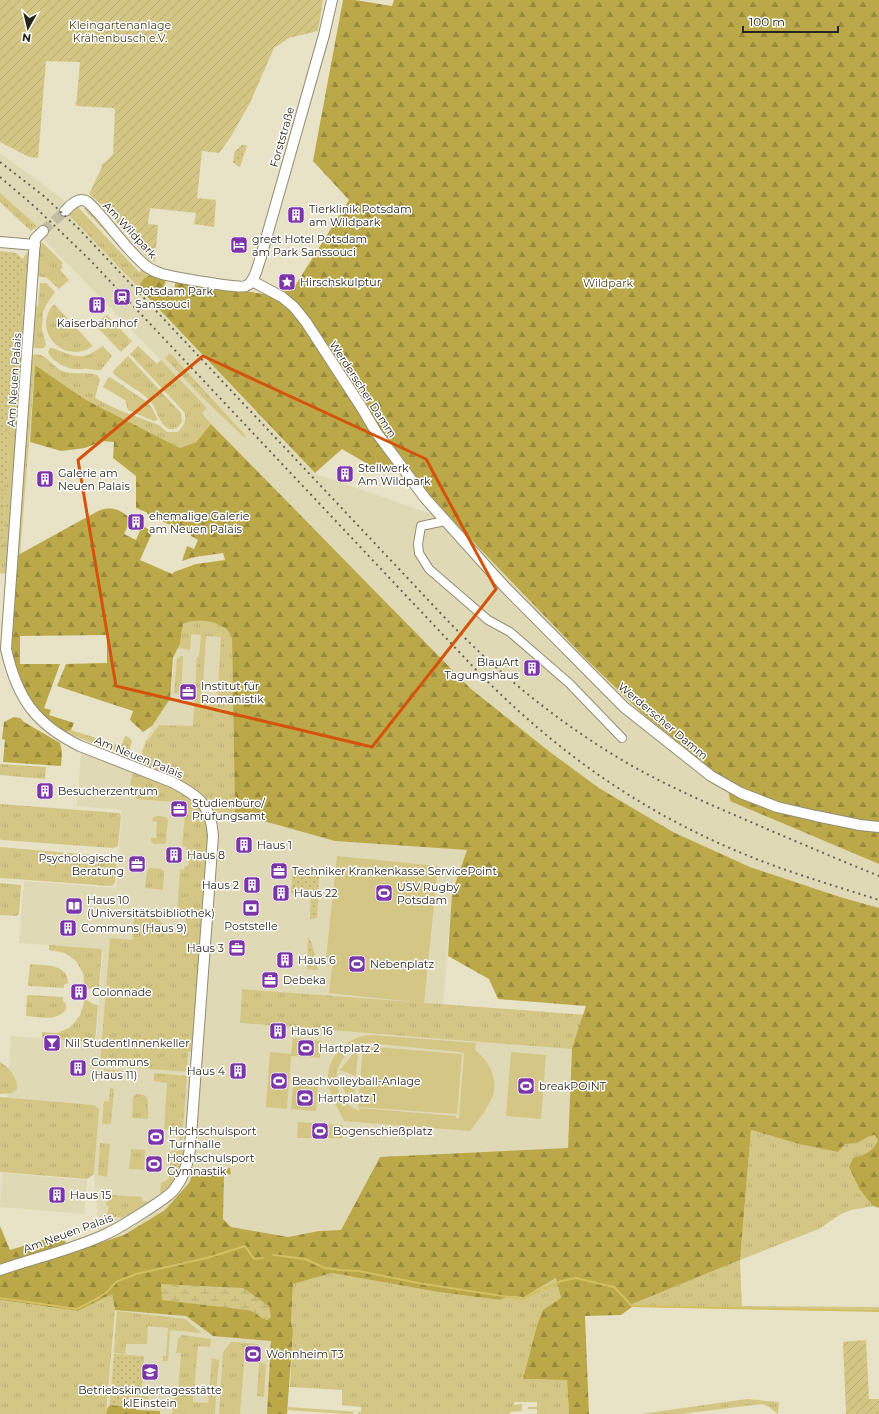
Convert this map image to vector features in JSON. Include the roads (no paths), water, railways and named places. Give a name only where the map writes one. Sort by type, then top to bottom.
[{"type":"street","name":"Forststraße","points":[[252,281],[267,236],[324,35],[332,0]]},
{"type":"street","name":"Am Wildpark","points":[[65,211],[75,202],[80,200],[85,201],[141,261],[152,270],[164,274],[242,287],[252,281]]},
{"type":"street","points":[[0,242],[35,245],[36,240],[43,231]]},
{"type":"street","name":"Am Neuen Palais","points":[[0,1270],[77,1245],[120,1227],[155,1205],[173,1190],[184,1173],[190,1149],[213,836],[212,822],[209,812],[196,796],[172,782],[80,746],[52,730],[27,704],[18,688],[11,670],[6,649],[35,245]]},
{"type":"street","name":"Werderscher Damm","points":[[252,281],[282,297],[294,307],[306,322],[376,432],[425,498],[444,521],[504,586],[624,707],[711,776],[740,793],[777,807],[860,825],[879,827]]},
{"type":"street","points":[[444,521],[421,526],[418,544],[419,553],[429,569],[488,620],[510,632],[569,683],[622,738]]},
{"type":"waterway","points":[[0,1298],[77,1309],[98,1298],[108,1291],[116,1282],[136,1274],[207,1258],[245,1246],[254,1259],[263,1258]]},
{"type":"waterway","points":[[273,1255],[305,1259],[325,1268],[359,1271],[418,1283],[522,1299],[561,1281],[576,1278],[614,1287],[632,1306],[879,1311]]},
{"type":"tunnel","points":[[43,231],[65,211]]},
{"type":"railway","points":[[0,162],[45,197],[79,229],[447,620],[487,659],[530,696],[575,730],[622,760],[654,778],[720,809],[879,876]]},
{"type":"railway","points":[[0,177],[34,206],[89,259],[479,673],[538,728],[568,753],[632,797],[666,817],[702,835],[739,852],[808,878],[879,900]]},
{"type":"place","name":"Tierklinik Potsdam am Wildpark","points":[[296,215]]},
{"type":"place","name":"greet Hotel Potsdam am Park Sanssouci","points":[[239,245]]},
{"type":"place","name":"Hirschskulptur","points":[[287,282]]},
{"type":"place","name":"Potsdam Park Sanssouci","points":[[122,297]]},
{"type":"place","name":"Kaiserbahnhof","points":[[97,305]]},
{"type":"place","name":"Stellwerk Am Wildpark","points":[[345,474]]},
{"type":"place","name":"Galerie am Neuen Palais","points":[[45,479]]},
{"type":"place","name":"ehemalige Galerie am Neuen Palais","points":[[136,522]]},
{"type":"place","name":"BlauArt Tagungshaus","points":[[532,668]]},
{"type":"place","name":"Institut für Romanistik","points":[[188,692]]},
{"type":"place","name":"Besucherzentrum","points":[[45,791]]},
{"type":"place","name":"Studienbüro/ Prüfungsamt","points":[[179,809]]},
{"type":"place","name":"Haus 1","points":[[244,845]]},
{"type":"place","name":"Haus 8","points":[[174,855]]},
{"type":"place","name":"Psychologische Beratung","points":[[137,864]]},
{"type":"place","name":"Techniker Krankenkasse ServicePoint","points":[[279,871]]},
{"type":"place","name":"Haus 2","points":[[252,885]]},
{"type":"place","name":"Haus 22","points":[[281,893]]},
{"type":"place","name":"USV Rugby Potsdam","points":[[384,893]]},
{"type":"place","name":"Haus 10 (Universitätsbibliothek)","points":[[74,906]]},
{"type":"place","name":"Poststelle","points":[[251,908]]},
{"type":"place","name":"Communs (Haus 9)","points":[[68,928]]},
{"type":"place","name":"Haus 3","points":[[237,948]]},
{"type":"place","name":"Haus 6","points":[[285,960]]},
{"type":"place","name":"Nebenplatz","points":[[357,964]]},
{"type":"place","name":"Debeka","points":[[270,980]]},
{"type":"place","name":"Colonnade","points":[[79,992]]},
{"type":"place","name":"Haus 16","points":[[278,1031]]},
{"type":"place","name":"Nil StudentInnenkeller","points":[[52,1043]]},
{"type":"place","name":"Hartplatz 2","points":[[306,1048]]},
{"type":"place","name":"Communs (Haus 11)","points":[[78,1068]]},
{"type":"place","name":"Haus 4","points":[[238,1071]]},
{"type":"place","name":"Beachvolleyball-Anlage","points":[[279,1081]]},
{"type":"place","name":"breakPOINT","points":[[526,1086]]},
{"type":"place","name":"Hartplatz 1","points":[[305,1098]]},
{"type":"place","name":"Bogenschießplatz","points":[[320,1131]]},
{"type":"place","name":"Hochschulsport Turnhalle","points":[[156,1137]]},
{"type":"place","name":"Hochschulsport Gymnastik","points":[[154,1164]]},
{"type":"place","name":"Haus 15","points":[[57,1195]]},
{"type":"place","name":"Wohnheim T3","points":[[253,1354]]},
{"type":"place","name":"Betriebskindertagesstätte klEinstein","points":[[150,1372]]},
{"type":"park label","name":"Kleingartenanlage Krähenbusch e.V.","points":[[120,31]]},
{"type":"park label","name":"Wildpark","points":[[608,283]]}]
